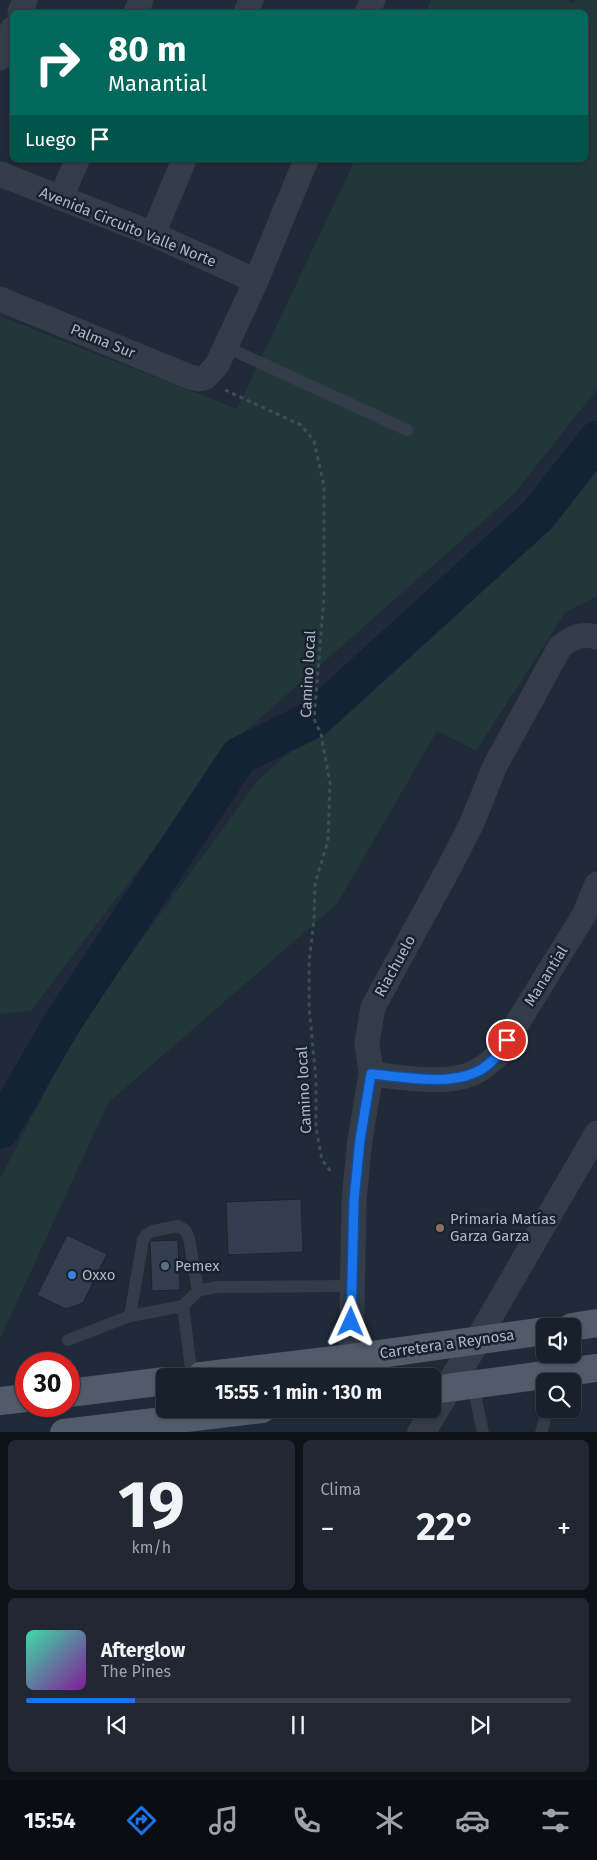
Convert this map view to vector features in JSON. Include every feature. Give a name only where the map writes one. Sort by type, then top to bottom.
[{"type":"main road","points":[[581,1326],[597,1323]]},
{"type":"main road","name":"Carretera a Reynosa","points":[[268,1368],[536,1332]]},
{"type":"main road","points":[[575,1373],[597,1368]]},
{"type":"main road","points":[[451,1388],[536,1379]]},
{"type":"main road","points":[[80,1392],[156,1382]]},
{"type":"main road","points":[[0,1401],[15,1399]]},
{"type":"main road","points":[[64,1432],[176,1418]]},
{"type":"street","points":[[0,58],[10,35]]},
{"type":"street","points":[[61,198],[76,162]]},
{"type":"street","points":[[153,234],[183,162]]},
{"type":"street","points":[[206,377],[218,365],[256,281],[305,162]]},
{"type":"street","name":"Avenida Circuito Valle Norte","points":[[0,174],[153,234],[256,281]]},
{"type":"street","name":"Palma Sur","points":[[0,299],[190,377],[199,379],[206,377]]},
{"type":"street","name":"Riachuelo","points":[[351,1358],[354,1200],[360,1140],[371,1074],[367,1043],[373,1007],[467,833],[495,766],[560,647],[568,639],[578,635],[597,636]]},
{"type":"street","name":"Manantial","points":[[371,1074],[440,1080],[468,1076],[485,1067],[497,1056],[584,915],[597,884]]},
{"type":"street","points":[[421,1432],[451,1388],[597,1133]]},
{"type":"street","points":[[156,1432],[182,1418]]},
{"type":"lane","points":[[226,347],[407,430]]},
{"type":"lane","points":[[130,1316],[143,1240],[147,1234],[153,1231],[178,1226],[185,1230],[189,1238],[198,1291]]},
{"type":"lane","points":[[68,1340],[130,1316],[183,1306],[198,1291],[216,1287],[352,1286]]},
{"type":"lane","points":[[183,1306],[191,1368]]},
{"type":"lane","points":[[451,1388],[484,1432]]},
{"type":"lane","points":[[540,1432],[545,1418]]},
{"type":"path","name":"Camino local","points":[[206,377],[223,389],[301,425],[314,442],[324,486],[324,597],[314,719],[321,734],[330,783],[328,841],[315,884],[314,920],[309,963],[310,1007],[316,1079],[316,1128],[322,1160],[354,1200]]},
{"type":"green space","points":[[431,0],[565,0],[573,3],[575,0],[597,0],[597,389],[514,494],[238,738],[31,1011],[0,1014],[0,316],[237,409],[354,162],[588,162],[588,10],[427,10]]},
{"type":"green space","points":[[597,461],[597,596],[565,613],[476,751],[437,731],[337,904],[108,1103],[0,1339],[0,1179],[80,1024],[259,779],[536,537]]},
{"type":"building","points":[[301,1199],[303,1252],[228,1255],[226,1202]]},
{"type":"building","name":"Oxxo","points":[[67,1235],[107,1254],[83,1303],[66,1309],[37,1295]]},
{"type":"building","name":"Pemex","points":[[178,1240],[180,1290],[152,1291],[150,1241]]},
{"type":"waterway","points":[[0,1130],[64,1020],[239,756],[314,719],[538,515],[597,440]]},
{"type":"place","name":"Primaria Matías Garza Garza","points":[[440,1228]]},
{"type":"place","name":"Pemex","points":[[165,1266]]},
{"type":"place","name":"Oxxo","points":[[72,1275]]},
{"type":"route","points":[[351,1322],[354,1200],[360,1140],[371,1074],[440,1080],[468,1076],[485,1067],[497,1056],[507,1040]]}]
